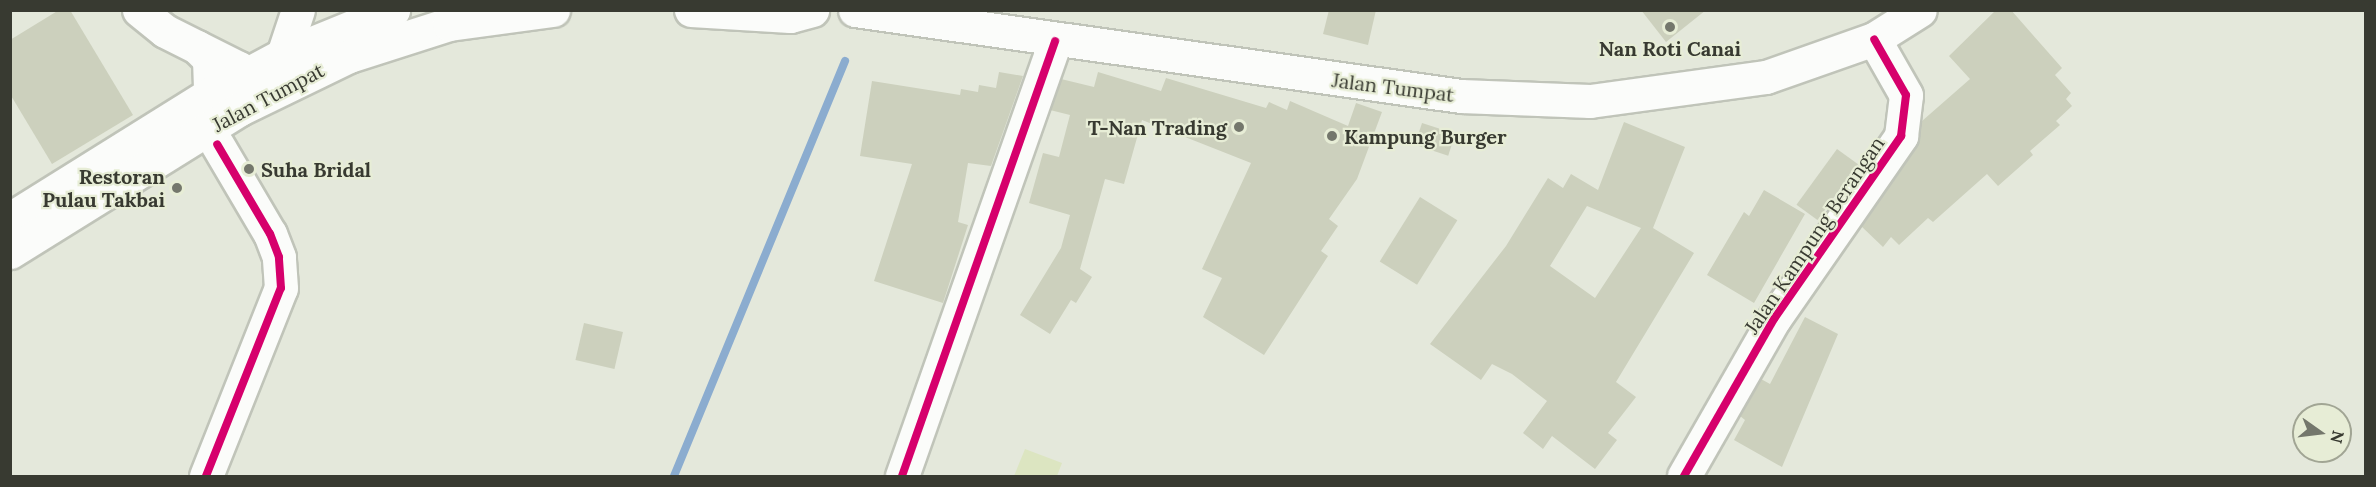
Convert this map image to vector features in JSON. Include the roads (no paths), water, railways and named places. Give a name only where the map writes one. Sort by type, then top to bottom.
[{"type":"main road","points":[[269,75],[298,10]]},
{"type":"main road","name":"Jalan Tumpat","points":[[10,252],[104,190],[269,75],[334,35],[393,10]]},
{"type":"main road","name":"Jalan Tumpat","points":[[334,35],[449,24],[553,10]]},
{"type":"main road","points":[[691,10],[790,16],[812,10]]},
{"type":"main road","name":"Jalan Tumpat","points":[[855,10],[1055,41],[1461,96],[1590,101],[1727,85],[1809,64],[1874,39],[1920,10]]},
{"type":"main road","points":[[145,14],[171,16],[269,75]]},
{"type":"main road","points":[[145,14],[165,31],[269,75]]},
{"type":"main road","points":[[104,190],[217,144],[449,24]]},
{"type":"main road","name":"Jalan Kampung Berangan","points":[[1684,477],[1774,319],[1901,136],[1906,95],[1874,39]]},
{"type":"main road","points":[[902,477],[1055,41]]},
{"type":"main road","points":[[197,46],[209,59],[210,94]]},
{"type":"main road","name":"Jalan Tumpat","points":[[10,219],[210,94],[269,75]]},
{"type":"main road","points":[[206,477],[280,288],[279,257],[270,234],[217,144]]},
{"type":"waterway","points":[[674,476],[845,61]]},
{"type":"place","name":"Nan Roti Canai","points":[[1670,27]]},
{"type":"place","name":"T-Nan Trading","points":[[1239,127]]},
{"type":"place","name":"Kampung Burger","points":[[1332,136]]},
{"type":"place","name":"Suha Bridal","points":[[249,169]]},
{"type":"place","name":"Restoran Pulau Takbai","points":[[177,188]]}]
